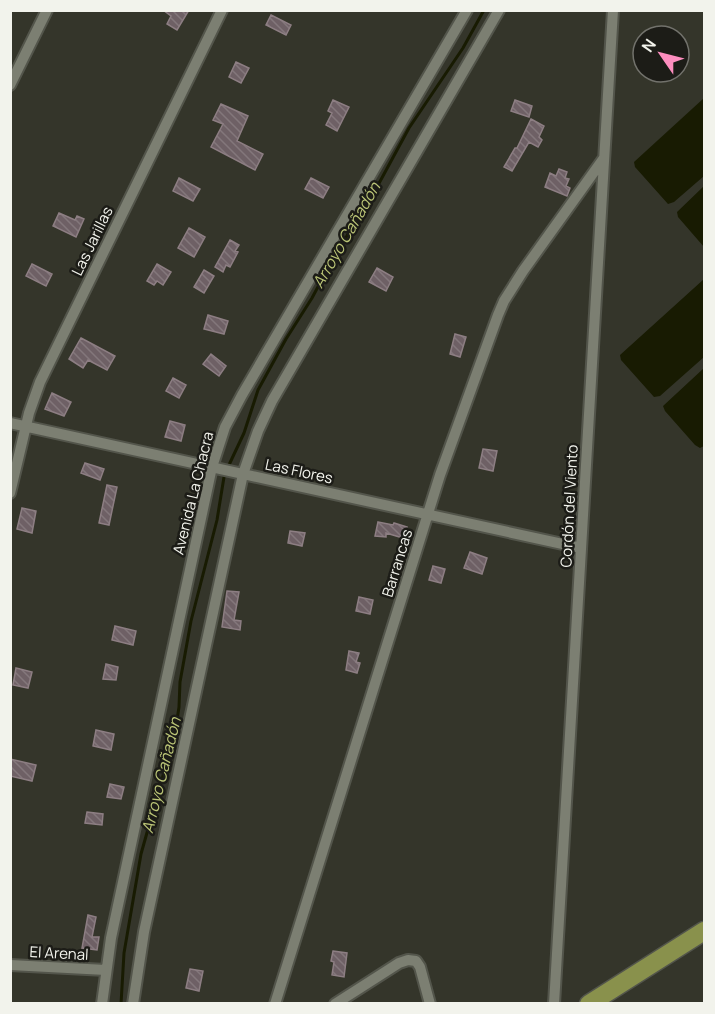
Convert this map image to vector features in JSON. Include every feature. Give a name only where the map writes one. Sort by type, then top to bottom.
[{"type":"highway","points":[[589,1004],[705,931]]},
{"type":"street","points":[[10,85],[47,10]]},
{"type":"street","name":"Las Jarillas","points":[[10,493],[25,426],[40,382],[222,10]]},
{"type":"street","name":"Avenida La Chacra","points":[[102,1004],[111,938],[212,467],[225,427],[467,10]]},
{"type":"street","points":[[133,1004],[147,922],[243,474],[255,438],[272,401],[499,10]]},
{"type":"street","name":"Cordón del Viento","points":[[552,1003],[613,10]]},
{"type":"street","name":"Barrancas","points":[[275,1004],[447,453],[504,301],[522,271],[604,158]]},
{"type":"street","name":"Las Flores","points":[[10,423],[581,548]]},
{"type":"street","points":[[336,1004],[399,963],[408,960],[416,961],[420,968],[430,1004]]},
{"type":"street","name":"El Arenal","points":[[10,965],[106,970]]},
{"type":"shaded area","points":[[704,98],[704,176],[674,202],[668,204],[635,167],[634,162]]},
{"type":"shaded area","points":[[704,186],[704,247],[678,217],[677,212]]},
{"type":"shaded area","points":[[704,279],[704,357],[660,396],[654,397],[621,360],[620,355]]},
{"type":"shaded area","points":[[704,368],[704,446],[700,448],[665,411],[663,406]]},
{"type":"building","points":[[163,10],[189,10],[177,30],[167,24],[171,16]]},
{"type":"building","points":[[271,15],[291,25],[286,35],[266,25]]},
{"type":"building","points":[[236,62],[249,68],[241,83],[229,77]]},
{"type":"building","points":[[333,100],[349,107],[337,131],[326,125],[332,113],[328,111]]},
{"type":"building","points":[[515,100],[532,106],[529,117],[511,111]]},
{"type":"building","points":[[221,104],[248,116],[237,141],[263,154],[255,170],[211,147],[223,124],[213,120]]},
{"type":"building","points":[[531,119],[544,126],[539,137],[542,140],[538,147],[529,142],[512,171],[504,167],[517,148]]},
{"type":"building","points":[[559,169],[567,172],[565,178],[569,179],[566,186],[570,188],[567,196],[545,187],[550,173],[556,176]]},
{"type":"building","points":[[179,178],[200,189],[193,201],[173,191]]},
{"type":"building","points":[[311,178],[329,187],[323,198],[305,189]]},
{"type":"building","points":[[59,213],[75,220],[77,216],[84,219],[76,237],[53,226]]},
{"type":"building","points":[[189,228],[205,237],[194,257],[178,248]]},
{"type":"building","points":[[230,240],[239,245],[235,251],[238,252],[230,267],[226,265],[223,272],[215,267]]},
{"type":"building","points":[[32,264],[52,274],[46,286],[26,276]]},
{"type":"building","points":[[157,264],[171,272],[163,285],[157,281],[154,285],[147,281]]},
{"type":"building","points":[[377,268],[393,277],[386,291],[369,282]]},
{"type":"building","points":[[204,270],[214,276],[204,293],[194,287]]},
{"type":"building","points":[[208,315],[228,321],[224,334],[204,329]]},
{"type":"building","points":[[455,334],[466,337],[460,357],[450,354]]},
{"type":"building","points":[[81,338],[115,356],[107,370],[88,360],[83,368],[69,359]]},
{"type":"building","points":[[211,354],[226,366],[219,376],[203,364]]},
{"type":"building","points":[[173,378],[186,385],[179,398],[166,391]]},
{"type":"building","points":[[52,393],[71,402],[64,416],[45,409]]},
{"type":"building","points":[[170,421],[185,425],[181,441],[165,437]]},
{"type":"building","points":[[483,449],[497,451],[493,471],[479,468]]},
{"type":"building","points":[[85,463],[104,469],[100,480],[81,473]]},
{"type":"building","points":[[107,485],[117,487],[109,525],[99,523]]},
{"type":"building","points":[[22,508],[36,511],[32,533],[17,529]]},
{"type":"building","points":[[378,522],[407,527],[403,538],[386,533],[386,537],[375,536]]},
{"type":"building","points":[[290,531],[305,533],[302,546],[288,543]]},
{"type":"building","points":[[470,552],[487,558],[482,574],[464,568]]},
{"type":"building","points":[[433,566],[445,569],[441,583],[429,580]]},
{"type":"building","points":[[227,591],[239,592],[234,620],[241,621],[240,630],[222,627]]},
{"type":"building","points":[[359,597],[373,600],[370,614],[356,611]]},
{"type":"building","points":[[115,626],[136,631],[133,645],[112,640]]},
{"type":"building","points":[[349,651],[359,653],[356,662],[360,663],[357,673],[346,670]]},
{"type":"building","points":[[106,664],[118,667],[116,680],[103,679]]},
{"type":"building","points":[[16,668],[32,672],[28,688],[13,685]]},
{"type":"building","points":[[96,730],[114,734],[111,750],[93,746]]},
{"type":"building","points":[[10,759],[36,765],[32,781],[10,776]]},
{"type":"building","points":[[110,784],[124,787],[121,799],[107,797]]},
{"type":"building","points":[[87,812],[103,814],[102,825],[85,823]]},
{"type":"building","points":[[88,915],[96,917],[92,937],[99,937],[97,950],[82,948]]},
{"type":"building","points":[[333,951],[347,953],[344,977],[332,975]]},
{"type":"building","points":[[190,969],[203,971],[199,991],[186,988]]},
{"type":"waterway","name":"Arroyo Cañadón","points":[[228,467],[244,433],[258,390],[286,339],[371,198],[409,128],[463,48],[484,10]]},
{"type":"waterway","name":"Arroyo Cañadón","points":[[121,1004],[124,953],[141,854],[175,733],[180,682],[191,621],[217,520],[224,477]]}]
